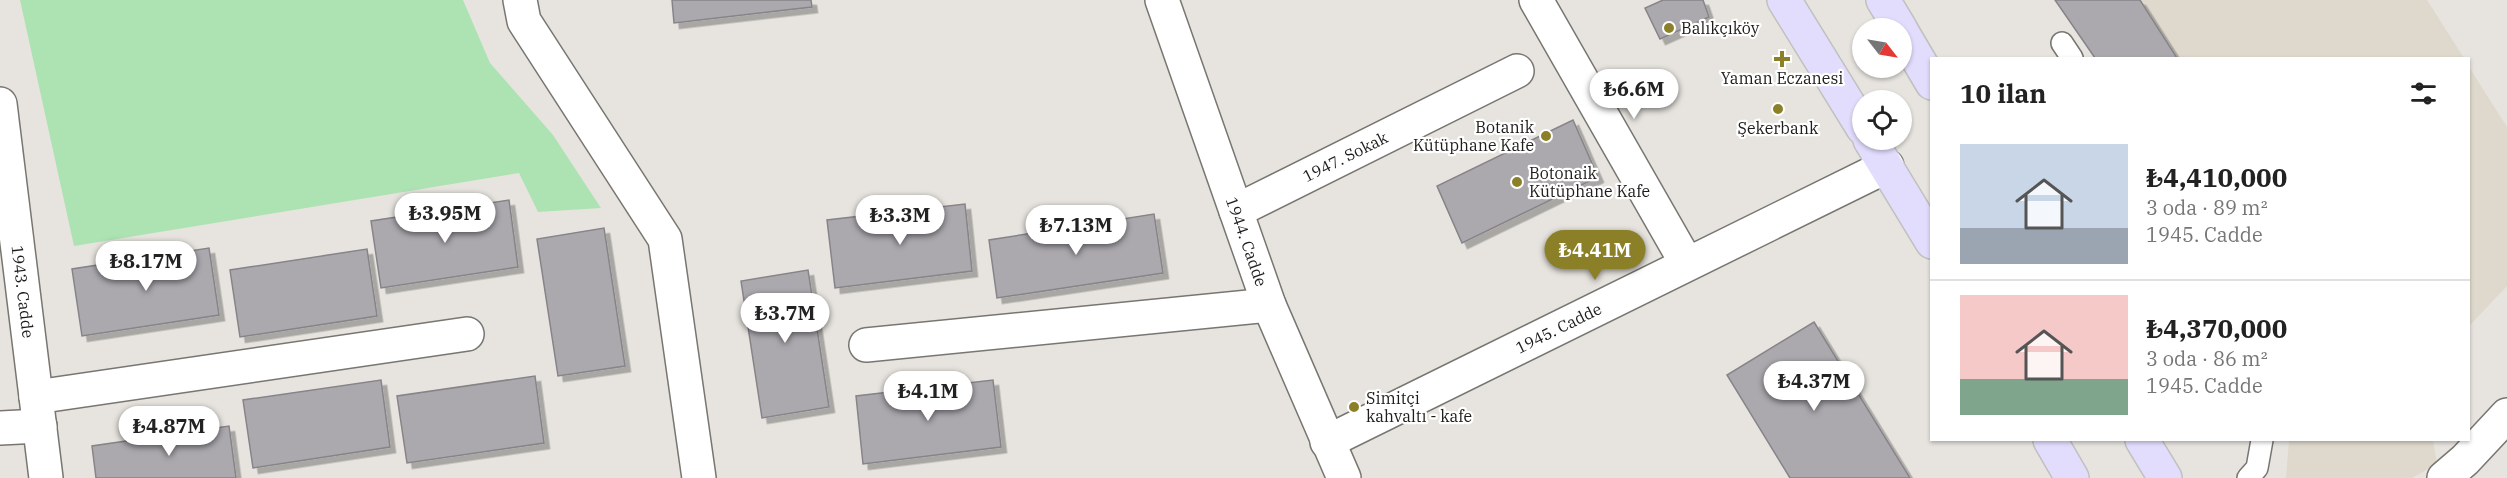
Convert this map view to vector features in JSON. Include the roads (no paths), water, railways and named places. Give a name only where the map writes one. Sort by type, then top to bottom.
[{"type":"main road","points":[[1784,0],[1852,110]]},
{"type":"main road","points":[[1883,0],[1894,18]]},
{"type":"main road","points":[[1912,49],[1930,80]]},
{"type":"main road","points":[[1878,153],[1930,239]]},
{"type":"main road","points":[[2051,441],[2072,478]]},
{"type":"main road","points":[[2143,441],[2165,478]]},
{"type":"street","points":[[520,0],[524,21],[665,239],[699,478]]},
{"type":"street","name":"1944. Cadde","points":[[1162,0],[1269,305],[1344,478]]},
{"type":"street","points":[[1536,0],[1687,264]]},
{"type":"street","name":"1947. Sokak","points":[[1236,211],[1517,71]]},
{"type":"street","name":"1943. Cadde","points":[[0,104],[46,478]]},
{"type":"street","name":"1945. Cadde","points":[[1327,442],[1687,264],[1878,153]]},
{"type":"street","points":[[866,345],[1269,305]]},
{"type":"street","points":[[0,428],[38,411],[467,334]]},
{"type":"street","points":[[2444,478],[2465,460],[2507,415]]},
{"type":"lane","points":[[2248,478],[2257,468],[2262,441]]},
{"type":"place","name":"Balıkçıköy","points":[[1669,28]]},
{"type":"place","name":"Yaman Eczanesi","points":[[1782,59]]},
{"type":"place","name":"Şekerbank","points":[[1778,109]]},
{"type":"place","name":"Botanik Kütüphane Kafe","points":[[1546,136]]},
{"type":"place","name":"Botonaik Kütüphane Kafe","points":[[1517,182]]},
{"type":"place","name":"Simitçi kahvaltı - kafe","points":[[1354,407]]}]
